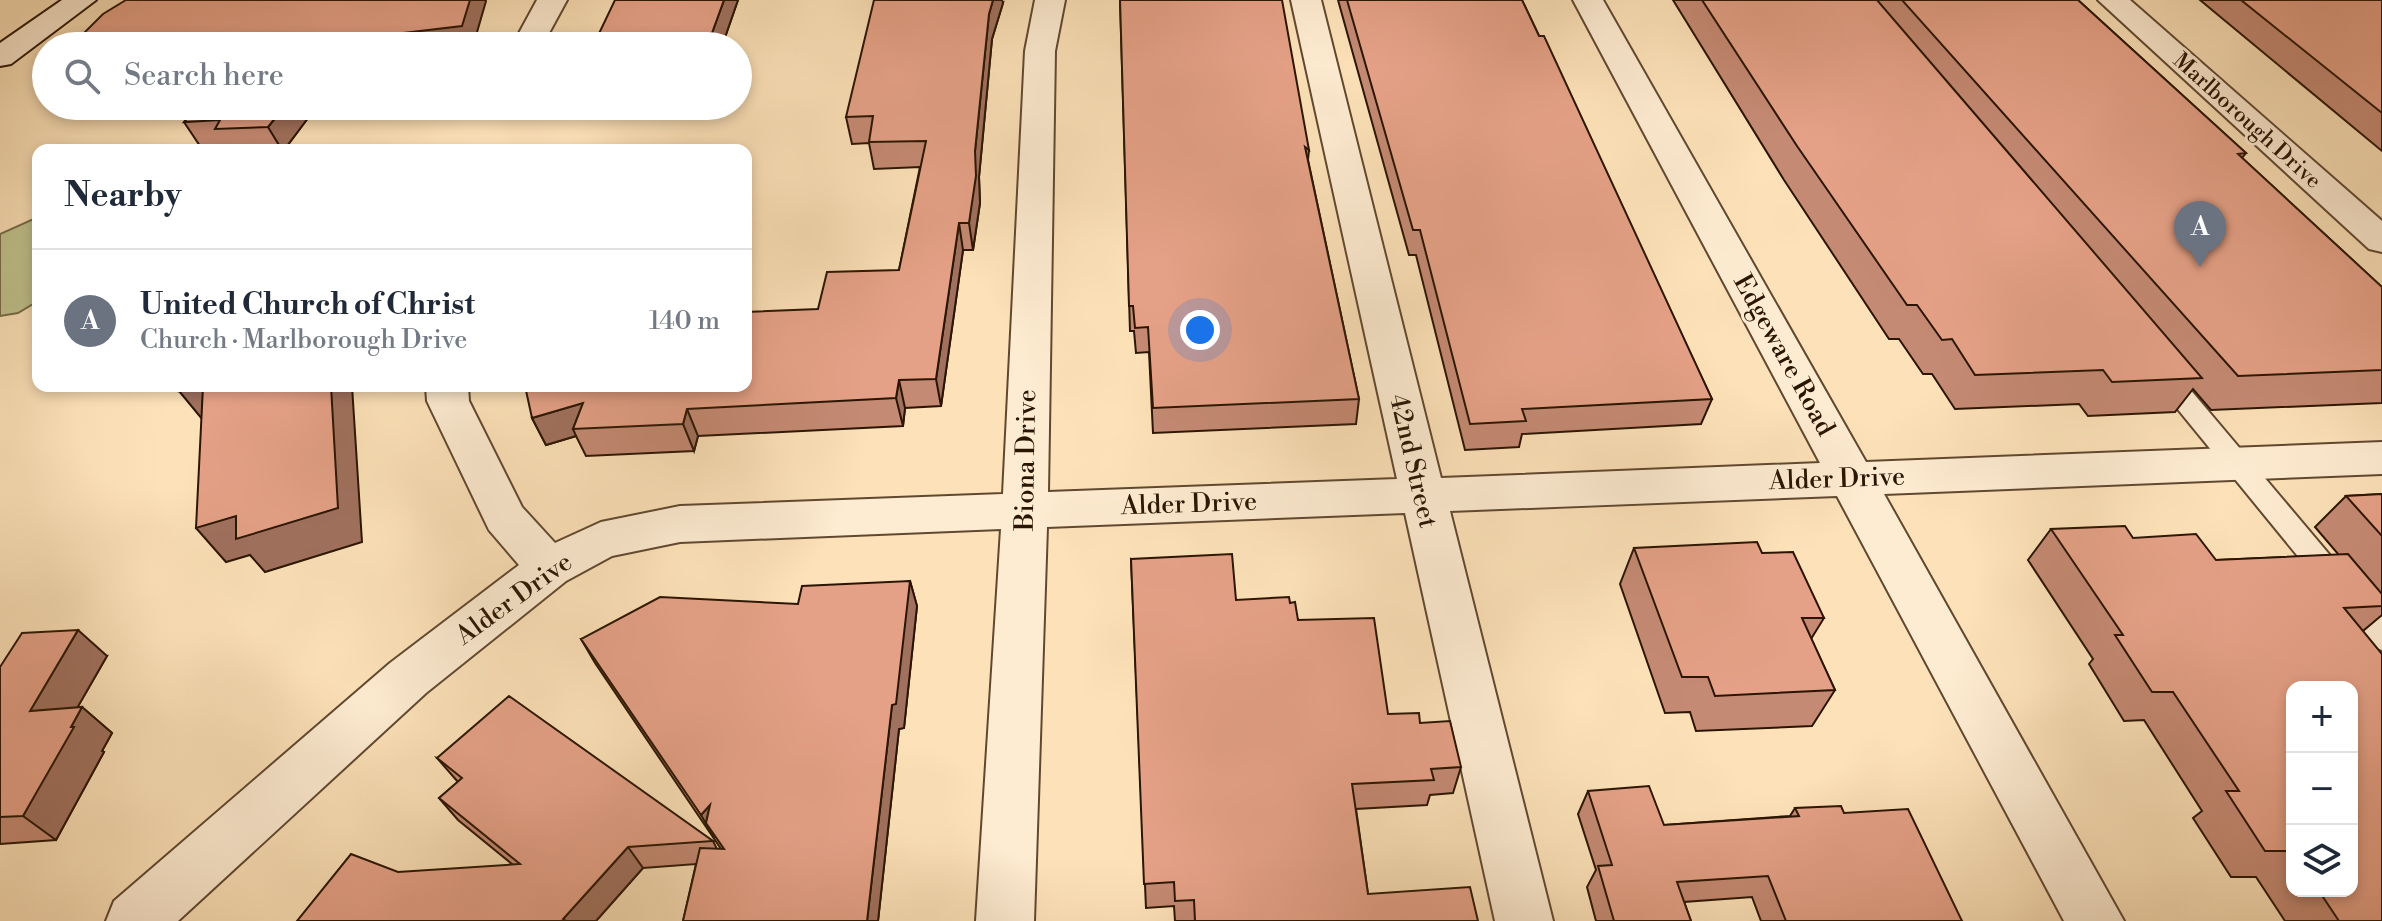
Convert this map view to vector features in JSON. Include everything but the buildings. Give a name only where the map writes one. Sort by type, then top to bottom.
[{"type":"street","points":[[36,32],[81,0]]},
{"type":"street","points":[[535,32],[552,0]]},
{"type":"street","name":"Biona Drive","points":[[1005,921],[1025,510],[1040,51],[1050,0]]},
{"type":"street","name":"42nd Street","points":[[1306,0],[1524,921]]},
{"type":"street","name":"Edgeware Road","points":[[1588,0],[2095,921]]},
{"type":"street","name":"Marlborough Drive","points":[[2113,0],[2382,241]]},
{"type":"street","points":[[0,57],[32,34]]},
{"type":"street","points":[[447,392],[448,401],[505,518],[549,568]]},
{"type":"street","name":"Alder Drive","points":[[135,921],[408,678],[549,568],[601,540],[680,524],[2382,458]]},
{"type":"lane","points":[[2146,354],[2382,638]]},
{"type":"green space","points":[[32,220],[32,305],[18,313],[0,316],[0,234]]},
{"type":"place","name":"United Church of Christ","points":[[2200,267]]}]
